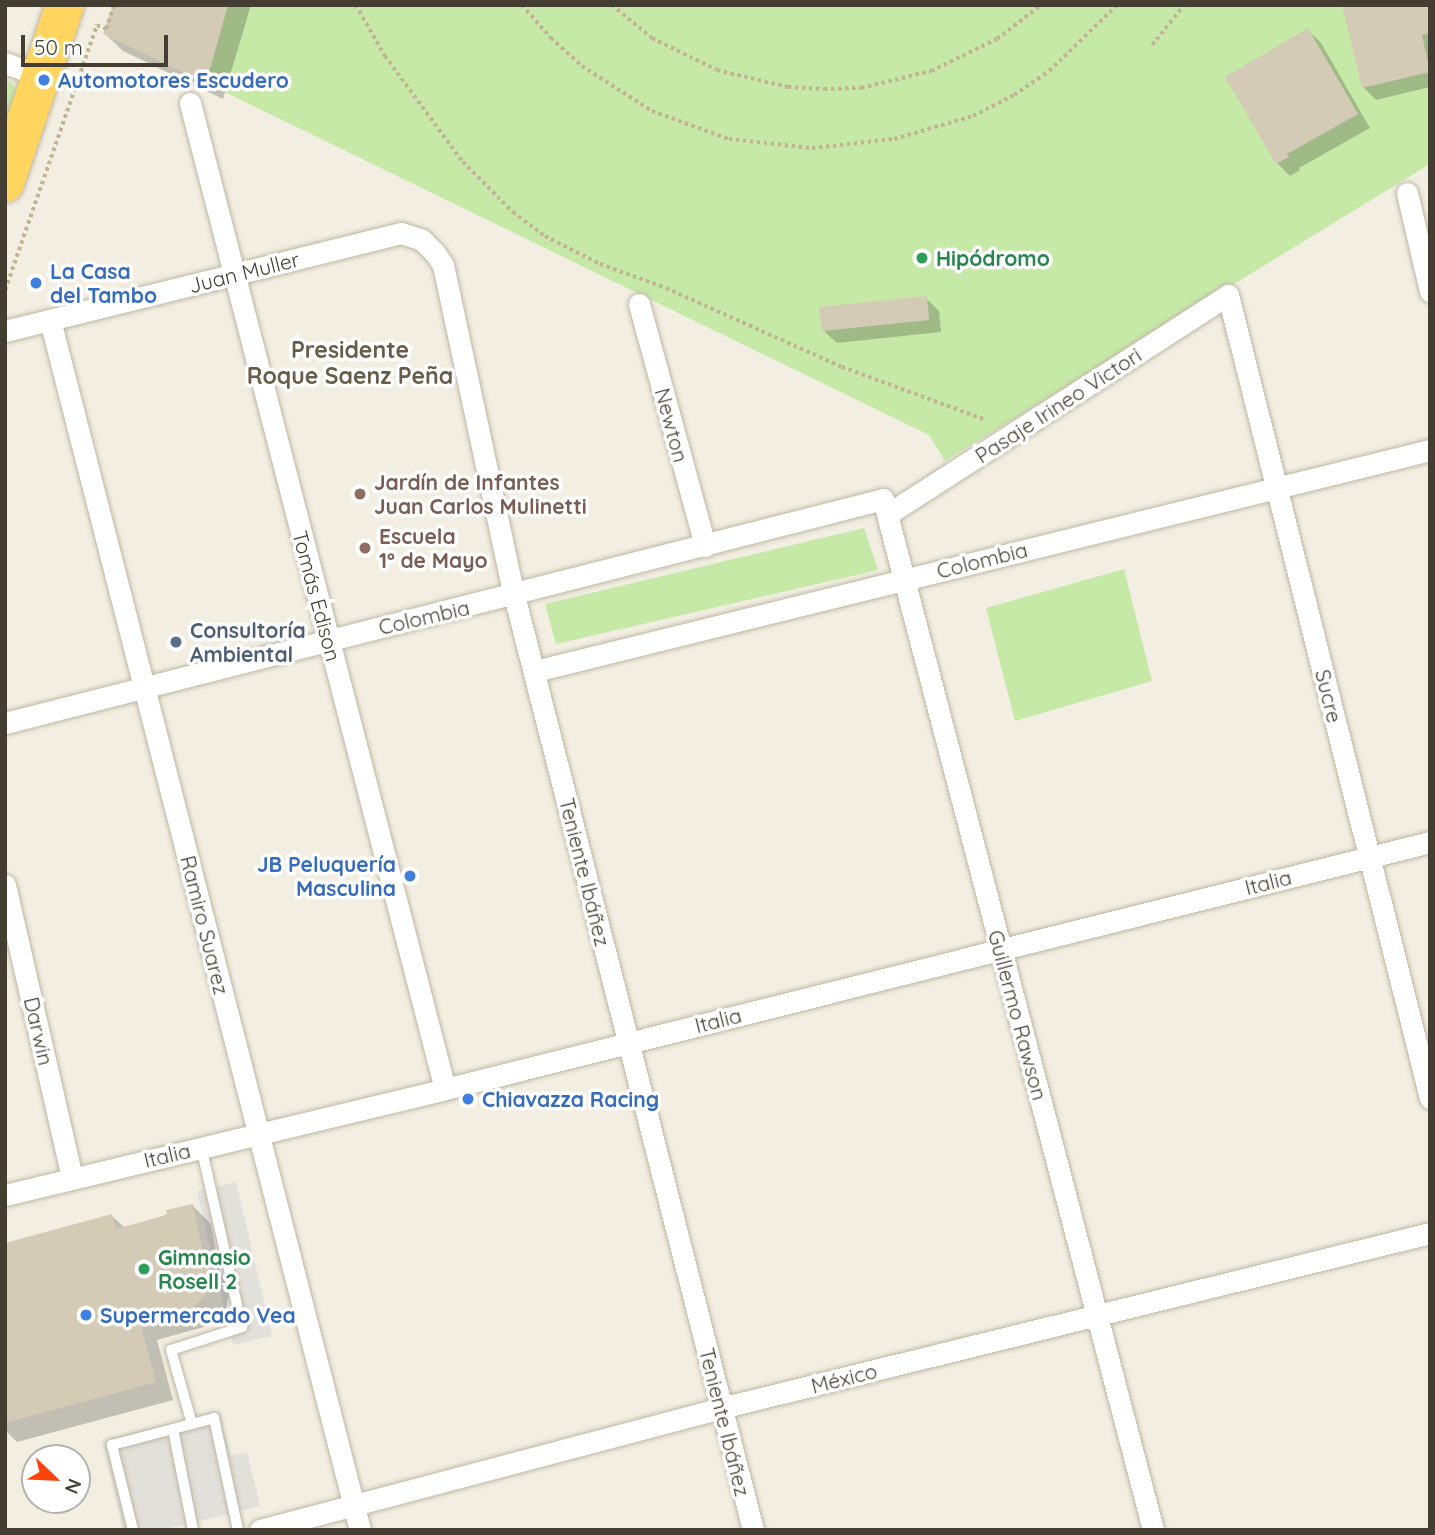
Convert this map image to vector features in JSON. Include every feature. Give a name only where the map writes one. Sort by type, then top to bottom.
[{"type":"highway","points":[[5,183],[65,5]]},
{"type":"street","points":[[5,63],[41,76]]},
{"type":"street","name":"Tomás Edison","points":[[190,103],[445,1088]]},
{"type":"street","points":[[1407,193],[1430,291]]},
{"type":"street","name":"Juan Muller","points":[[5,331],[401,233]]},
{"type":"street","name":"Teniente Ibáñez","points":[[401,233],[422,240],[443,265],[514,595],[752,1530]]},
{"type":"street","name":"Sucre","points":[[1228,295],[1430,1098]]},
{"type":"street","name":"Pasaje Irineo Victori","points":[[886,507],[1228,295]]},
{"type":"street","name":"Newton","points":[[639,303],[705,546]]},
{"type":"street","name":"Ramiro Suarez","points":[[50,320],[360,1530]]},
{"type":"street","name":"Colombia","points":[[534,671],[1430,450]]},
{"type":"street","name":"Colombia","points":[[5,723],[705,546],[886,507]]},
{"type":"street","name":"Guillermo Rawson","points":[[886,507],[1153,1530]]},
{"type":"street","name":"Italia","points":[[5,1195],[1430,842]]},
{"type":"street","name":"Darwin","points":[[5,885],[72,1177]]},
{"type":"street","name":"México","points":[[260,1530],[721,1408],[1430,1233]]},
{"type":"lane","points":[[192,1424],[171,1350],[242,1326],[201,1147]]},
{"type":"lane","points":[[133,1530],[112,1445],[214,1418],[238,1530]]},
{"type":"lane","points":[[173,1429],[193,1530]]},
{"type":"path","points":[[5,290],[97,26],[106,29],[114,5]]},
{"type":"path","points":[[356,5],[385,56],[463,162],[513,212],[545,236],[600,264],[701,303],[842,367],[986,420]]},
{"type":"path","points":[[522,5],[551,38],[582,66],[652,111],[729,139],[812,148],[894,139],[973,116],[1049,71],[1118,5]]},
{"type":"path","points":[[611,5],[652,38],[717,70],[788,87],[824,89],[885,83],[932,71],[997,40],[1041,5]]},
{"type":"path","points":[[1152,45],[1184,5]]},
{"type":"green space","name":"Hipódromo","points":[[228,5],[1430,5],[1430,164],[945,461],[929,435],[206,83]]},
{"type":"green space","points":[[5,80],[12,83],[16,92],[5,127]]},
{"type":"green space","points":[[864,528],[878,570],[556,644],[545,604]]},
{"type":"green space","points":[[1124,569],[1152,681],[1015,721],[986,608]]},
{"type":"shaded area","points":[[236,1182],[272,1336],[233,1345],[197,1191]]},
{"type":"shaded area","points":[[220,1411],[231,1456],[247,1452],[260,1506],[162,1530],[123,1530],[102,1440]]},
{"type":"building","points":[[113,5],[228,5],[206,83],[103,34]]},
{"type":"building","points":[[1342,5],[1430,5],[1430,33],[1422,35],[1430,72],[1362,88]]},
{"type":"building","points":[[1308,28],[1358,114],[1287,154],[1289,157],[1276,164],[1225,77]]},
{"type":"building","points":[[927,296],[929,320],[822,331],[819,307]]},
{"type":"building","name":"Supermercado Vea","points":[[193,1204],[202,1247],[212,1274],[209,1291],[193,1308],[140,1322],[156,1382],[5,1423],[5,1243],[112,1214],[116,1229],[167,1215],[166,1210]]},
{"type":"place","name":"Automotores Escudero","points":[[44,80]]},
{"type":"place","name":"Hipódromo","points":[[922,258]]},
{"type":"place","name":"La Casa del Tambo","points":[[36,283]]},
{"type":"place","name":"Jardín de Infantes Juan Carlos Mulinetti","points":[[360,494]]},
{"type":"place","name":"Escuela 1º de Mayo","points":[[365,548]]},
{"type":"place","name":"Consultoría Ambiental","points":[[176,642]]},
{"type":"place","name":"JB Peluquería Masculina","points":[[410,876]]},
{"type":"place","name":"Chiavazza Racing","points":[[468,1099]]},
{"type":"place","name":"Gimnasio Rosell 2","points":[[144,1269]]},
{"type":"place","name":"Supermercado Vea","points":[[86,1315]]},
{"type":"district","name":"Presidente Roque Saenz Peña","points":[[350,363]]}]
